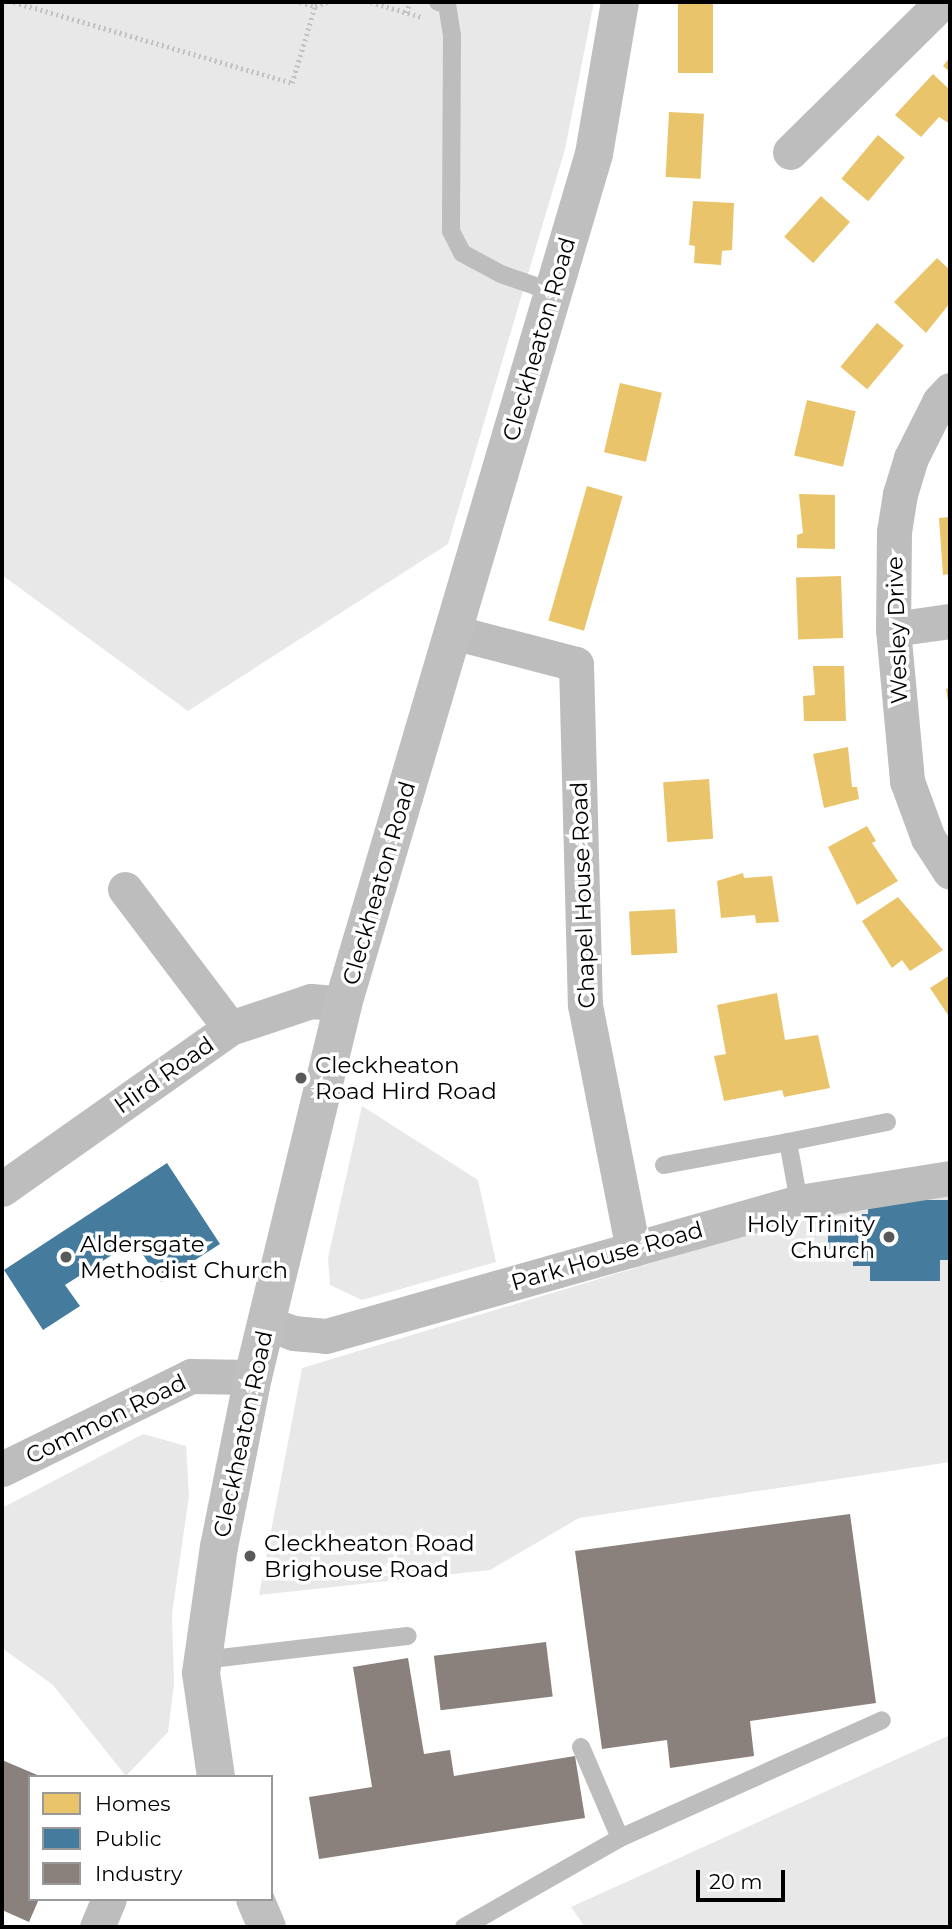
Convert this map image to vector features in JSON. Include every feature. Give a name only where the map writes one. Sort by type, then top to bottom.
[{"type":"street","name":"Cleckheaton Road","points":[[212,1775],[203,1660],[219,1546],[253,1377],[343,1004],[594,154],[620,2]]},
{"type":"street","points":[[790,152],[942,2]]},
{"type":"street","name":"Wesley Drive","points":[[950,390],[939,402],[911,458],[900,494],[894,531],[893,629],[907,781],[928,838],[950,872]]},
{"type":"street","points":[[893,629],[950,621]]},
{"type":"street","name":"Chapel House Road","points":[[453,632],[576,664],[585,1005],[633,1249]]},
{"type":"street","points":[[125,889],[230,1028]]},
{"type":"street","name":"Hird Road","points":[[2,1188],[182,1076],[230,1028],[311,1001],[343,1004]]},
{"type":"street","name":"Park House Road","points":[[267,1323],[293,1333],[326,1336],[799,1202],[950,1178]]},
{"type":"street","name":"Common Road","points":[[2,1469],[191,1376],[253,1377]]},
{"type":"street","points":[[97,1927],[108,1901]]},
{"type":"street","points":[[256,1901],[267,1927]]},
{"type":"lane","points":[[445,3],[452,36],[451,231],[462,253],[501,274],[553,292]]},
{"type":"lane","points":[[664,1165],[887,1122]]},
{"type":"lane","points":[[788,1142],[799,1202]]},
{"type":"lane","points":[[203,1660],[408,1636]]},
{"type":"lane","points":[[464,1927],[621,1838],[882,1720]]},
{"type":"lane","points":[[582,1747],[621,1838]]},
{"type":"path","points":[[14,2],[292,83],[316,6]]},
{"type":"path","points":[[300,2],[316,6],[327,2]]},
{"type":"path","points":[[371,2],[426,19],[431,36],[452,36]]},
{"type":"path","points":[[406,13],[410,2]]},
{"type":"shaded area","points":[[2,2],[594,2],[565,149],[448,544],[188,711],[2,575]]},
{"type":"shaded area","points":[[362,1106],[478,1180],[496,1262],[362,1300],[330,1285],[328,1258]]},
{"type":"shaded area","points":[[950,1191],[950,1462],[579,1518],[490,1570],[259,1595],[302,1368],[812,1215]]},
{"type":"shaded area","points":[[143,1434],[186,1446],[189,1496],[172,1614],[174,1684],[168,1732],[127,1775],[53,1685],[2,1648],[2,1508]]},
{"type":"shaded area","points":[[950,1735],[950,1927],[585,1927],[571,1907]]},
{"type":"building: Homes","points":[[678,2],[713,2],[713,73],[678,73]]},
{"type":"building: Homes","points":[[950,57],[950,72],[943,66]]},
{"type":"building: Homes","points":[[933,74],[950,90],[950,124],[939,117],[921,137],[895,115]]},
{"type":"building: Homes","points":[[669,112],[704,114],[701,179],[666,177]]},
{"type":"building: Homes","points":[[878,135],[905,157],[868,201],[841,179]]},
{"type":"building: Homes","points":[[821,196],[850,222],[813,263],[784,237]]},
{"type":"building: Homes","points":[[693,201],[734,203],[732,250],[722,251],[721,265],[694,263],[695,246],[689,245]]},
{"type":"building: Homes","points":[[937,258],[950,270],[950,303],[926,333],[894,302]]},
{"type":"building: Homes","points":[[877,323],[904,345],[867,389],[840,367]]},
{"type":"building: Homes","points":[[620,383],[662,393],[646,462],[604,452]]},
{"type":"building: Homes","points":[[807,400],[856,411],[843,467],[794,456]]},
{"type":"building: Homes","points":[[587,486],[623,496],[584,631],[548,621]]},
{"type":"building: Homes","points":[[799,494],[835,495],[835,549],[797,548],[797,535],[803,533]]},
{"type":"building: Homes","points":[[950,517],[950,574],[943,575],[939,518]]},
{"type":"building: Homes","points":[[841,576],[843,638],[798,640],[796,578]]},
{"type":"building: Homes","points":[[813,666],[844,666],[846,721],[804,721],[803,696],[815,695]]},
{"type":"building: Homes","points":[[950,688],[950,707],[949,707],[946,689]]},
{"type":"building: Homes","points":[[848,747],[852,787],[857,787],[859,799],[824,808],[813,754]]},
{"type":"building: Homes","points":[[709,779],[713,839],[667,842],[663,782]]},
{"type":"building: Homes","points":[[867,826],[876,841],[872,843],[898,881],[857,905],[828,847]]},
{"type":"building: Homes","points":[[743,873],[744,878],[772,876],[779,922],[756,923],[755,915],[721,918],[717,881]]},
{"type":"building: Homes","points":[[898,897],[943,950],[910,971],[902,960],[892,968],[862,921]]},
{"type":"building: Homes","points":[[675,909],[677,953],[631,955],[629,911]]},
{"type":"building: Homes","points":[[950,975],[950,1018],[930,988]]},
{"type":"building: Homes","points":[[777,993],[785,1040],[818,1035],[830,1088],[784,1097],[782,1090],[724,1101],[714,1056],[726,1054],[717,1005]]},
{"type":"building: Public","name":"Aldersgate Methodist Church","points":[[167,1163],[220,1244],[161,1282],[134,1241],[65,1285],[80,1306],[43,1330],[4,1270]]},
{"type":"building: Public","name":"Holy Trinity Church","points":[[868,1200],[950,1200],[950,1260],[940,1260],[940,1281],[870,1281],[870,1266],[853,1266],[853,1249],[828,1249],[828,1225],[853,1225],[853,1214],[868,1214]]},
{"type":"building: Industry","points":[[850,1514],[876,1703],[750,1721],[754,1756],[670,1768],[667,1740],[602,1749],[575,1551]]},
{"type":"building: Industry","points":[[546,1642],[553,1697],[441,1710],[434,1656]]},
{"type":"building: Industry","points":[[408,1658],[424,1754],[450,1750],[454,1776],[575,1756],[585,1818],[319,1859],[309,1797],[372,1787],[353,1667]]},
{"type":"building: Industry","points":[[2,1760],[37,1775],[28,1775],[28,1901],[38,1901],[29,1922],[2,1910]]},
{"type":"place","name":"Cleckheaton Road Hird Road","points":[[301,1078]]},
{"type":"place","name":"Holy Trinity Church","points":[[889,1237]]},
{"type":"place","name":"Aldersgate Methodist Church","points":[[66,1257]]},
{"type":"place","name":"Cleckheaton Road Brighouse Road","points":[[250,1556]]}]
